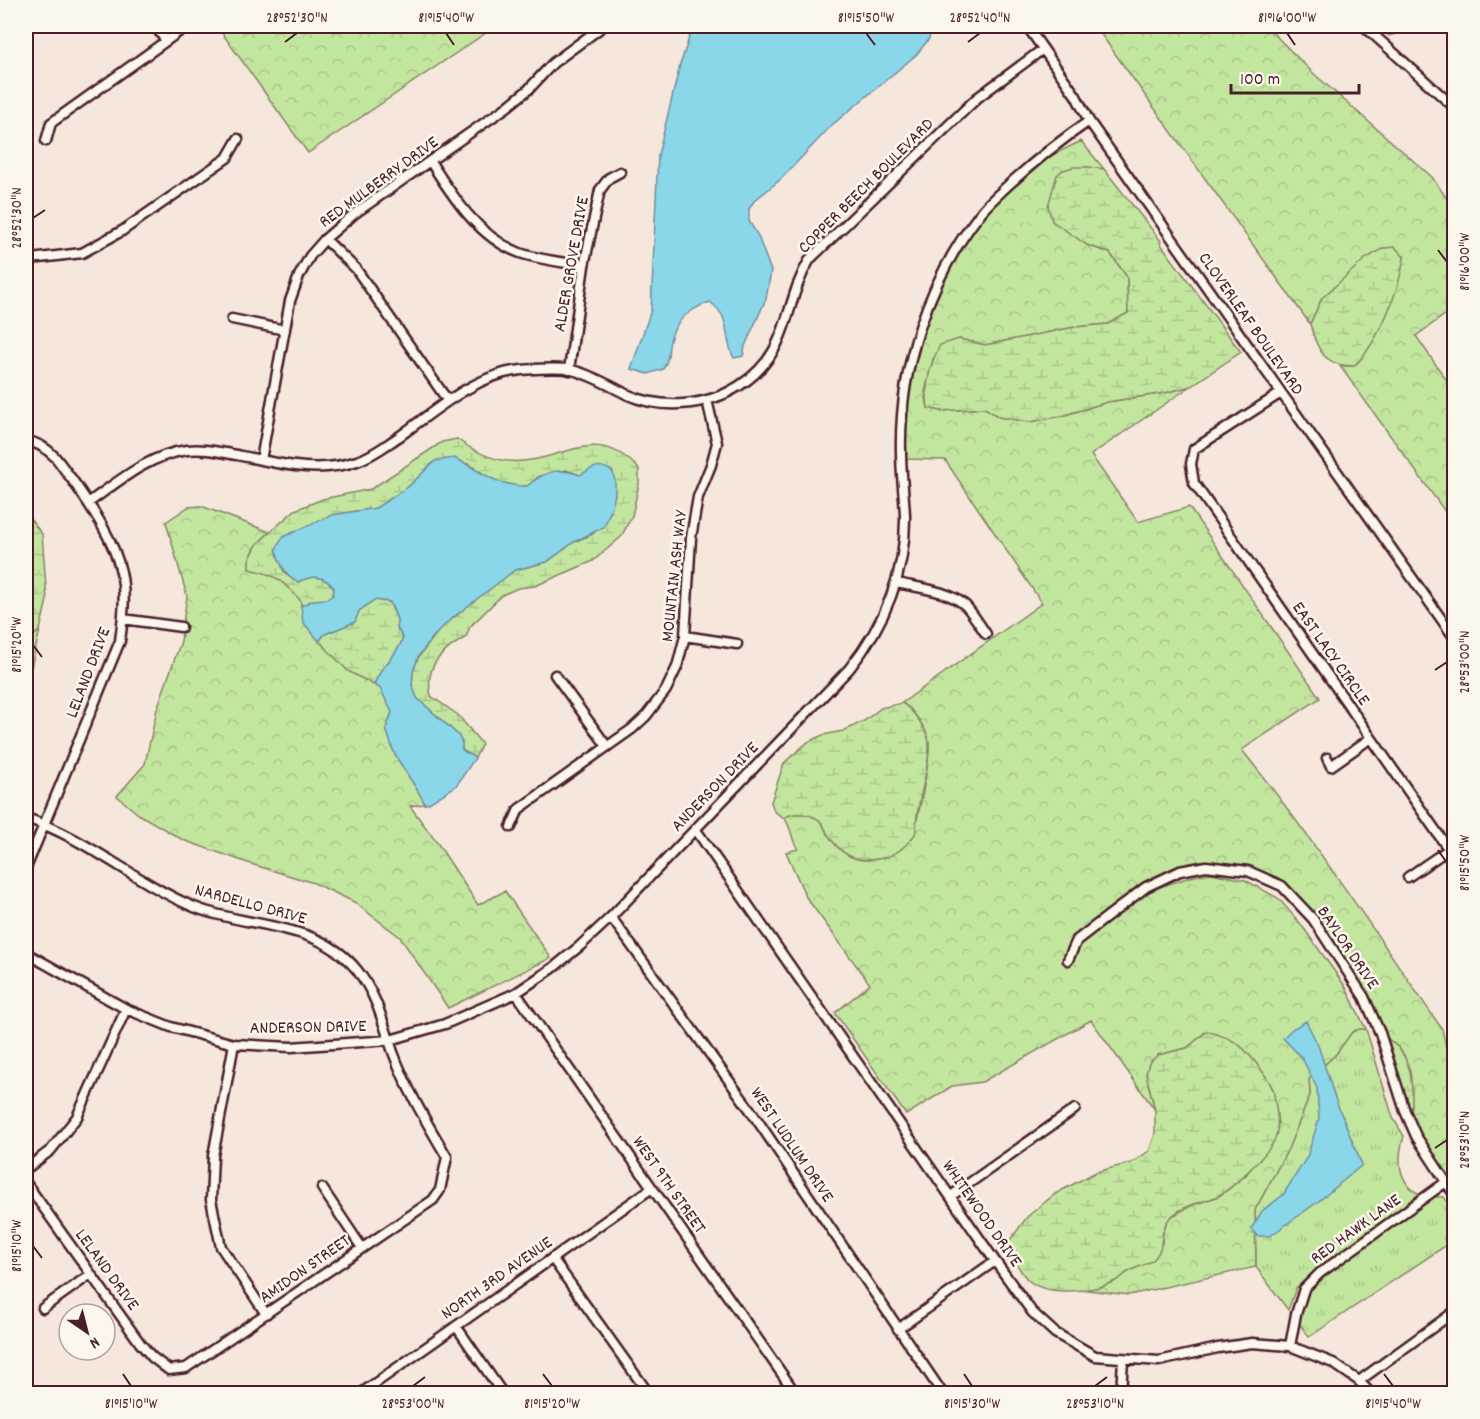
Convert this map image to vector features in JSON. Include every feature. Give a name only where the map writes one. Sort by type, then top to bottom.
[{"type":"street","points":[[155,26],[166,40]]},
{"type":"street","points":[[46,141],[51,123],[187,26]]},
{"type":"street","name":"RED MULBERRY DRIVE","points":[[261,460],[290,301],[299,276],[310,256],[325,239],[354,214],[507,107],[529,89],[553,63],[603,26]]},
{"type":"street","name":"CLOVERLEAF BOULEVARD","points":[[1027,26],[1076,96],[1089,121],[1455,637]]},
{"type":"street","points":[[1364,26],[1455,107]]},
{"type":"street","name":"COPPER BEECH BOULEVARD","points":[[88,502],[142,465],[174,453],[204,450],[302,468],[334,468],[359,461],[381,450],[448,401],[497,376],[519,370],[569,370],[591,376],[627,394],[655,403],[678,405],[707,400],[736,388],[755,374],[771,354],[784,332],[804,270],[810,259],[977,98],[1043,49]]},
{"type":"street","name":"ANDERSON DRIVE","points":[[26,953],[126,1009],[171,1027],[234,1044],[291,1047],[390,1040],[445,1024],[516,993],[571,954],[611,917],[696,830],[849,669],[864,650],[879,625],[897,583],[904,547],[905,516],[901,451],[905,389],[911,360],[936,286],[956,248],[980,213],[1054,145],[1089,121]]},
{"type":"street","points":[[26,285],[28,258],[82,253],[122,231],[227,158],[238,139]]},
{"type":"street","points":[[430,161],[460,205],[489,236],[521,253],[584,266]]},
{"type":"street","name":"ALDER GROVE DRIVE","points":[[569,370],[584,266],[600,190],[609,178],[620,172]]},
{"type":"street","points":[[325,239],[356,269],[448,401]]},
{"type":"street","points":[[232,319],[285,330]]},
{"type":"street","name":"EAST LACY CIRCLE","points":[[1281,393],[1194,449],[1191,464],[1194,483],[1455,857]]},
{"type":"street","name":"MOUNTAIN ASH WAY","points":[[511,827],[519,809],[606,745],[632,729],[657,703],[677,667],[685,636],[691,538],[698,497],[717,443],[707,400]]},
{"type":"street","name":"LELAND DRIVE","points":[[26,441],[44,447],[55,457],[88,502],[106,533],[121,572],[123,619],[120,641],[26,868]]},
{"type":"street","points":[[897,583],[931,590],[953,598],[965,606],[986,634]]},
{"type":"street","points":[[123,619],[181,627]]},
{"type":"street","points":[[685,636],[737,644]]},
{"type":"street","points":[[555,675],[606,745]]},
{"type":"street","points":[[1327,758],[1331,766],[1371,738]]},
{"type":"street","name":"NARDELLO DRIVE","points":[[26,818],[44,824],[92,849],[158,890],[196,908],[288,929],[314,938],[343,955],[370,988],[378,1005],[393,1052],[419,1111],[447,1157],[444,1176]]},
{"type":"street","name":"WHITEWOOD DRIVE","points":[[696,830],[995,1261],[1032,1312],[1055,1333],[1095,1356],[1159,1362],[1218,1348],[1252,1343],[1290,1346],[1333,1363],[1359,1381],[1371,1394]]},
{"type":"street","points":[[1408,877],[1449,849]]},
{"type":"street","name":"BAYLOR DRIVE","points":[[1068,960],[1077,940],[1146,887],[1180,871],[1206,866],[1248,871],[1282,886],[1313,919],[1364,997],[1380,1033],[1405,1112],[1416,1136],[1455,1194]]},
{"type":"street","name":"WEST LUDLUM DRIVE","points":[[611,917],[751,1111],[943,1394]]},
{"type":"street","name":"WEST 9TH STREET","points":[[516,993],[796,1394]]},
{"type":"street","points":[[26,1169],[51,1150],[77,1117],[126,1009]]},
{"type":"street","points":[[234,1044],[213,1156],[211,1200],[221,1247],[266,1314]]},
{"type":"street","points":[[951,1196],[1075,1109]]},
{"type":"street","name":"AMIDON STREET","points":[[169,1370],[186,1368],[433,1200],[440,1190],[444,1176]]},
{"type":"street","name":"RED HAWK LANE","points":[[1290,1346],[1296,1314],[1304,1289],[1320,1273],[1446,1182]]},
{"type":"street","name":"LELAND DRIVE","points":[[26,1183],[140,1343],[152,1357],[169,1370]]},
{"type":"street","points":[[322,1188],[362,1248]]},
{"type":"street","name":"NORTH 3RD AVENUE","points":[[360,1394],[652,1188]]},
{"type":"street","points":[[552,1258],[649,1394]]},
{"type":"street","points":[[898,1329],[995,1261]]},
{"type":"street","points":[[43,1308],[91,1274]]},
{"type":"street","points":[[1359,1381],[1455,1312]]},
{"type":"street","points":[[456,1326],[503,1394]]},
{"type":"street","points":[[1121,1394],[1123,1359]]},
{"type":"green space","points":[[217,26],[496,26],[308,153]]},
{"type":"green space","points":[[1095,26],[1266,26],[1313,73],[1432,177],[1454,209],[1454,308],[1416,336],[1454,391],[1454,524],[1340,366],[1354,366],[1372,343],[1393,299],[1404,256],[1322,298],[1310,324]]},
{"type":"green space","points":[[1377,26],[1420,26],[1389,36]]},
{"type":"green space","points":[[1420,26],[1454,26],[1454,31],[1432,32]]},
{"type":"green space","points":[[1081,141],[1104,169],[1087,167],[1048,206],[1052,220],[1087,245],[1110,253],[1127,277],[1128,313],[1108,324],[1075,327],[985,345],[959,339],[933,359],[925,392],[928,408],[941,411],[985,408],[999,417],[1030,422],[1062,416],[1107,402],[1165,393],[1191,386],[1091,455],[1138,522],[1189,507],[1320,698],[1242,750],[1320,853],[1442,1029],[1446,1047],[1454,1059],[1454,1194],[1408,1125],[1412,1107],[1412,1089],[1410,1071],[1404,1055],[1385,1036],[1352,981],[1307,918],[1283,891],[1248,872],[1186,868],[1142,883],[1074,936],[1062,962],[1070,966],[1080,943],[1148,891],[1190,877],[1211,873],[1245,880],[1278,898],[1300,923],[1345,986],[1366,1029],[1352,1032],[1336,1054],[1309,1079],[1310,1095],[1288,1149],[1255,1210],[1256,1267],[1129,1295],[1087,1290],[1114,1282],[1152,1260],[1162,1243],[1163,1230],[1169,1218],[1190,1206],[1219,1196],[1246,1175],[1278,1124],[1273,1089],[1255,1062],[1207,1031],[1187,1048],[1158,1055],[1146,1074],[1155,1110],[1091,1020],[982,1082],[952,1086],[906,1115],[835,1013],[870,984],[806,897],[786,852],[798,849],[784,818],[798,814],[814,817],[823,824],[836,845],[853,858],[868,860],[895,853],[902,848],[910,839],[917,819],[926,776],[929,743],[926,732],[919,721],[902,703],[1042,603],[945,460],[906,459],[906,430],[915,364],[925,330],[951,266],[967,239],[991,208],[1034,168],[1050,156]]},
{"type":"green space","points":[[1073,167],[1104,169],[1161,241],[1160,243],[1241,352],[1191,386],[1165,393],[1107,402],[1062,416],[1030,422],[999,417],[985,408],[941,411],[928,408],[929,375],[940,345],[959,339],[985,345],[1075,327],[1108,324],[1128,313],[1127,277],[1110,253],[1087,245],[1052,221],[1048,206],[1057,175]]},
{"type":"green space","points":[[1395,247],[1404,257],[1398,285],[1372,344],[1354,366],[1329,360],[1319,349],[1310,324],[1322,298],[1365,259],[1384,248]]},
{"type":"green space","points":[[457,439],[481,453],[508,461],[526,461],[591,446],[607,448],[623,455],[639,469],[639,484],[632,516],[621,537],[593,561],[535,586],[518,588],[502,595],[470,627],[466,637],[436,660],[430,676],[431,696],[458,715],[482,744],[475,758],[462,750],[462,743],[458,735],[417,698],[412,685],[413,672],[418,658],[440,629],[493,585],[515,570],[547,562],[574,542],[593,534],[610,513],[615,494],[566,470],[539,476],[528,486],[519,486],[494,481],[469,464],[435,461],[408,487],[376,508],[332,515],[283,537],[281,564],[286,574],[298,582],[313,577],[326,581],[334,588],[333,595],[326,600],[313,600],[301,606],[301,601],[279,580],[266,573],[249,569],[249,560],[258,543],[295,510],[323,499],[371,489],[442,442]]},
{"type":"green space","points":[[201,506],[270,532],[252,553],[249,569],[272,574],[293,592],[301,601],[303,622],[348,671],[380,688],[392,712],[386,729],[393,749],[425,804],[410,806],[478,905],[505,891],[551,958],[448,1008],[400,937],[354,902],[314,883],[183,840],[138,814],[117,796],[145,764],[157,709],[181,641],[182,632],[186,632],[186,623],[183,623],[187,596],[166,522],[188,507]]},
{"type":"green space","points":[[26,514],[42,534],[47,600],[40,630],[26,643]]},
{"type":"green space","points":[[374,600],[389,602],[397,619],[397,628],[403,638],[374,685],[348,671],[319,641],[325,634],[355,622],[359,611]]},
{"type":"green space","points":[[40,630],[26,688],[26,643]]},
{"type":"green space","points":[[902,703],[919,721],[926,732],[929,743],[916,832],[902,848],[891,856],[878,859],[855,858],[836,846],[822,823],[814,817],[798,814],[784,818],[774,811],[771,802],[784,763],[808,742],[823,735],[843,731],[864,721],[881,708]]},
{"type":"green space","points":[[1366,1029],[1393,1118],[1404,1136],[1400,1153],[1403,1177],[1413,1190],[1421,1195],[1317,1269],[1296,1288],[1288,1310],[1256,1267],[1255,1210],[1288,1149],[1310,1095],[1309,1079],[1336,1054],[1352,1032]]},
{"type":"green space","points":[[1207,1031],[1238,1044],[1257,1064],[1272,1088],[1277,1111],[1276,1134],[1266,1153],[1250,1170],[1218,1196],[1186,1207],[1174,1214],[1166,1224],[1157,1256],[1150,1262],[1131,1270],[1115,1281],[1093,1288],[1069,1291],[1035,1285],[1021,1271],[1008,1243],[1027,1217],[1055,1194],[1096,1172],[1131,1163],[1149,1151],[1155,1134],[1155,1110],[1146,1074],[1149,1063],[1158,1055],[1187,1048]]},
{"type":"green space","points":[[1385,1036],[1403,1054],[1411,1076],[1413,1088],[1408,1125],[1401,1116],[1384,1054]]},
{"type":"green space","points":[[1434,1197],[1444,1197],[1454,1212],[1454,1240],[1309,1337],[1296,1319],[1303,1294]]},
{"type":"water","points":[[693,26],[932,26],[929,39],[916,55],[832,125],[781,179],[754,201],[749,209],[749,221],[758,236],[771,271],[766,299],[745,346],[743,356],[734,358],[728,342],[725,321],[710,302],[683,318],[674,330],[668,358],[663,369],[648,374],[631,369],[651,310],[658,155],[680,65]]},
{"type":"water","points":[[454,458],[497,481],[527,486],[552,472],[565,471],[580,475],[593,468],[604,467],[613,472],[615,493],[604,527],[574,542],[547,562],[515,570],[451,619],[418,657],[412,685],[417,698],[458,735],[462,743],[462,750],[475,758],[456,786],[425,804],[394,752],[386,729],[392,712],[380,688],[374,685],[403,638],[397,628],[397,619],[390,602],[374,600],[359,611],[355,622],[325,634],[319,641],[303,622],[301,606],[313,600],[326,599],[333,595],[334,588],[318,578],[298,582],[293,579],[283,568],[276,549],[283,537],[332,515],[376,508],[408,487],[435,461]]},
{"type":"water","points":[[1454,997],[1454,1052],[1448,1038],[1447,1025]]},
{"type":"water","points":[[1306,1021],[1318,1045],[1336,1101],[1362,1165],[1319,1201],[1270,1236],[1257,1236],[1251,1229],[1262,1211],[1283,1195],[1307,1157],[1319,1119],[1317,1088],[1302,1058],[1283,1038],[1292,1029]]}]
